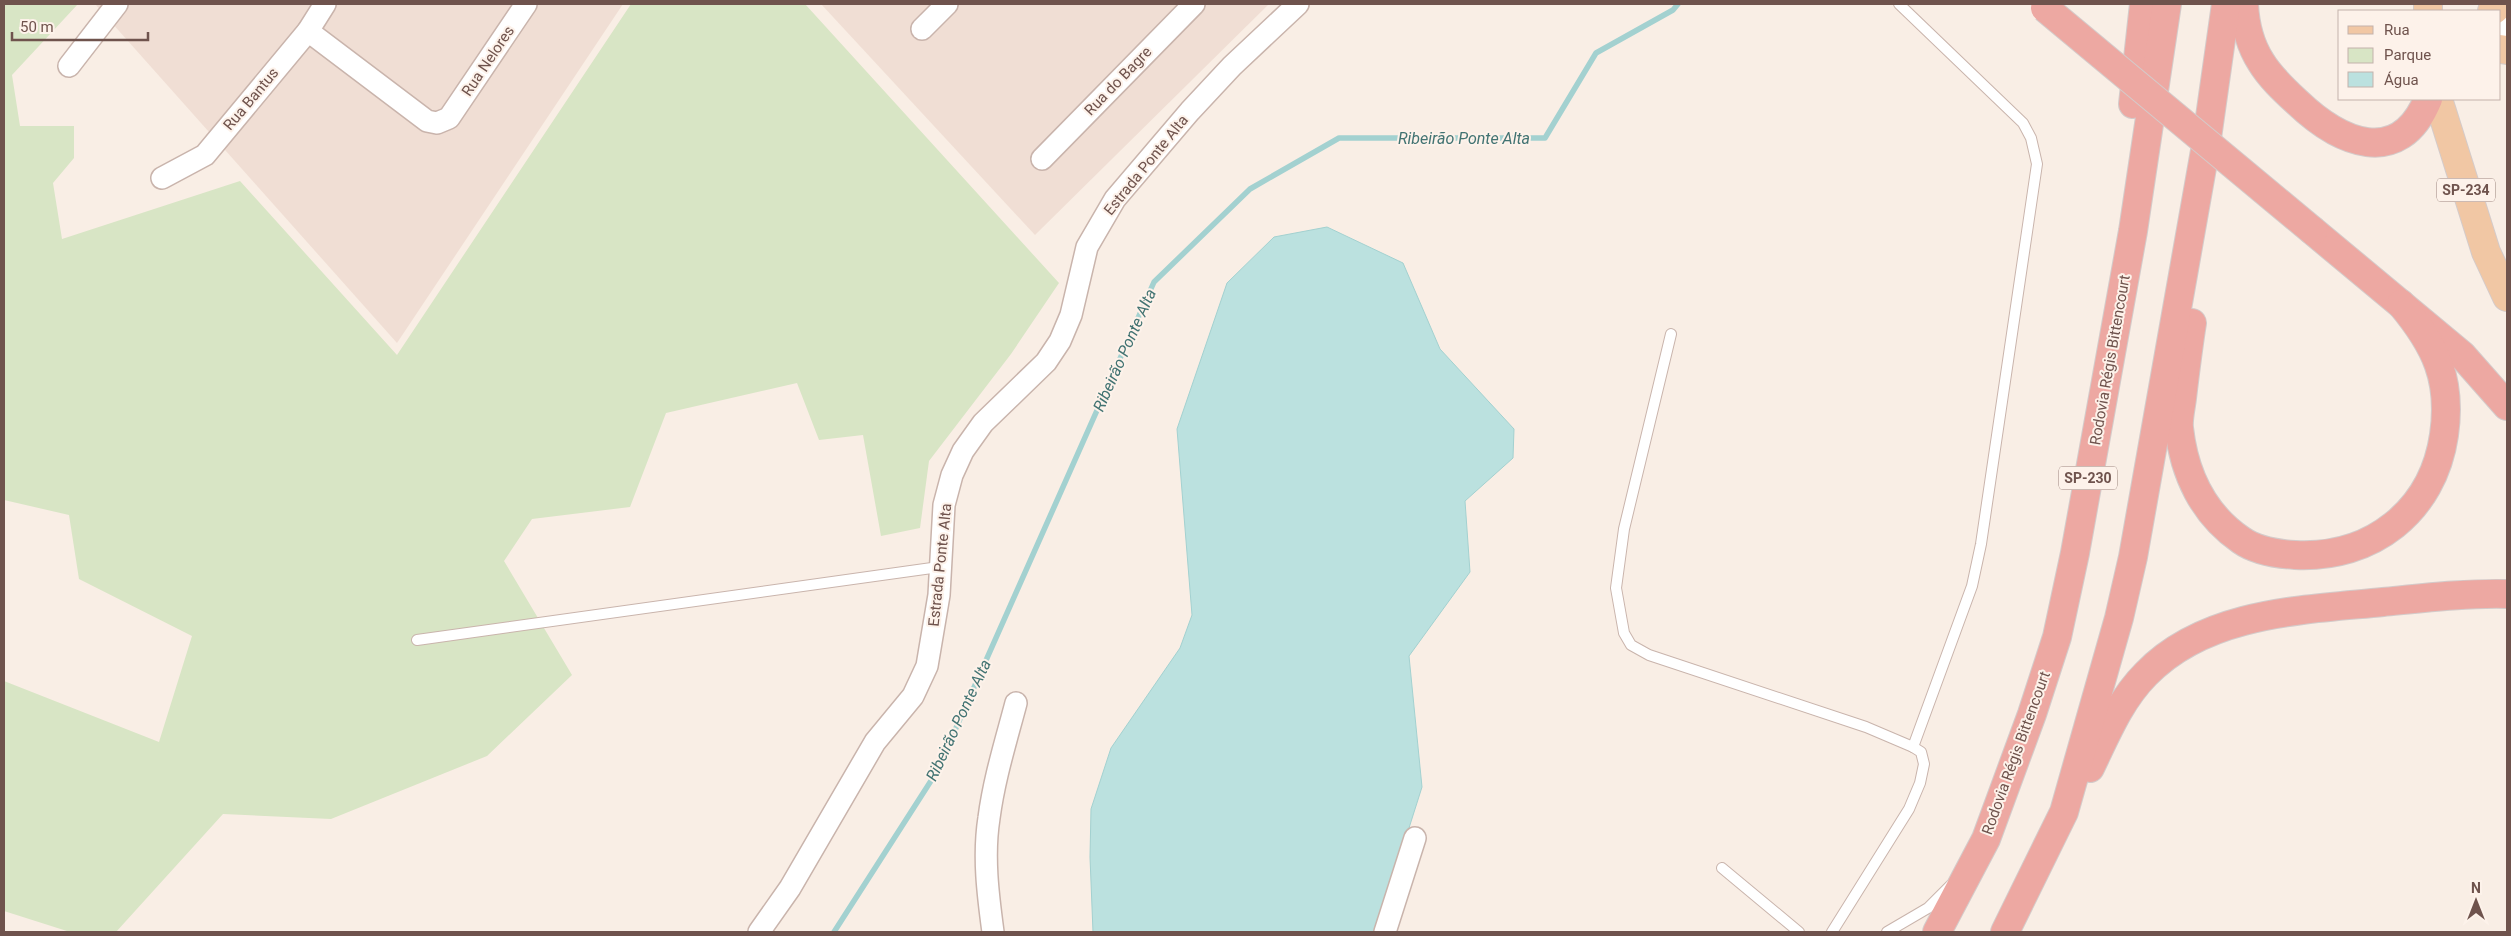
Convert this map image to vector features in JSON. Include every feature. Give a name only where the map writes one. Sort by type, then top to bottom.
[{"type":"highway","points":[[2141,172],[2132,107],[2144,4]]},
{"type":"highway","name":"Rodovia Régis Bittencourt","points":[[1936,932],[1986,839],[2032,714],[2057,637],[2131,241],[2167,4]]},
{"type":"highway","points":[[2064,812],[2119,618],[2132,557],[2206,144],[2226,4]]},
{"type":"highway","points":[[2244,4],[2244,18],[2250,40],[2261,62],[2279,85],[2310,114],[2333,131],[2372,144],[2391,141],[2406,132],[2418,118],[2427,100]]},
{"type":"highway","points":[[2042,6],[2462,355],[2507,406]]},
{"type":"highway","points":[[2206,144],[2202,227],[2179,427],[2195,490],[2217,519],[2242,541],[2261,549],[2287,555],[2312,556],[2339,552],[2361,545],[2384,534],[2414,506],[2427,488],[2438,465],[2442,446],[2447,394],[2438,362],[2419,325],[2401,304]]},
{"type":"highway","points":[[2005,932],[2064,812],[2088,772],[2115,716],[2145,674],[2170,653],[2196,638],[2221,627],[2257,618],[2305,610],[2459,595],[2507,594]]},
{"type":"main road","name":"SP-234","points":[[2438,100],[2486,252],[2507,297]]},
{"type":"street","points":[[69,66],[117,4]]},
{"type":"street","name":"Rua Bantus","points":[[162,178],[205,155],[308,31],[325,4]]},
{"type":"street","name":"Rua Nelores","points":[[308,31],[427,121],[437,123],[449,118],[526,4]]},
{"type":"street","points":[[922,29],[947,4]]},
{"type":"street","name":"Rua do Bagre","points":[[1042,159],[1194,4]]},
{"type":"street","name":"Estrada Ponte Alta","points":[[759,932],[790,888],[875,742],[913,696],[927,666],[939,594],[939,567],[944,505],[952,475],[963,451],[983,422],[1046,362],[1060,341],[1071,315],[1087,247],[1115,199],[1190,111],[1232,66],[1298,4]]},
{"type":"street","points":[[2501,26],[2507,41]]},
{"type":"street","points":[[993,932],[986,852],[988,819],[996,777],[1016,703]]},
{"type":"street","points":[[1384,932],[1415,838]]},
{"type":"lane","points":[[1899,4],[2024,123],[2031,138],[2037,164],[1981,544],[1972,586],[1913,747]]},
{"type":"lane","points":[[1671,334],[1622,537],[1616,588],[1624,633],[1631,645],[1649,654],[1866,727],[1921,752],[1924,764],[1920,783],[1909,809],[1832,932]]},
{"type":"lane","points":[[417,640],[939,567]]},
{"type":"lane","points":[[1888,932],[1928,908],[1956,880],[1986,839]]},
{"type":"lane","points":[[1722,868],[1799,932]]},
{"type":"shaded area","points":[[95,4],[623,4],[397,343]]},
{"type":"shaded area","points":[[821,4],[1269,4],[1035,235]]},
{"type":"green space","points":[[4,4],[78,4],[12,75],[20,126],[74,126],[74,158],[53,183],[62,239],[240,181],[397,355],[631,4],[805,4],[1059,283],[1011,354],[929,461],[920,528],[881,536],[863,435],[819,440],[797,383],[666,413],[630,507],[532,519],[504,561],[572,675],[487,756],[331,819],[223,814],[116,932],[70,932],[4,911],[4,681],[159,742],[192,636],[79,579],[69,515],[4,500]]},
{"type":"water","points":[[1327,227],[1403,263],[1440,349],[1514,429],[1513,458],[1465,501],[1470,572],[1409,656],[1422,787],[1376,932],[1093,932],[1090,857],[1091,809],[1111,748],[1180,648],[1192,615],[1177,429],[1227,283],[1274,237]]},
{"type":"waterway","name":"Ribeirão Ponte Alta","points":[[834,932],[936,773],[1154,282],[1250,189],[1339,138],[1545,138],[1596,53],[1673,10],[1678,4]]}]
